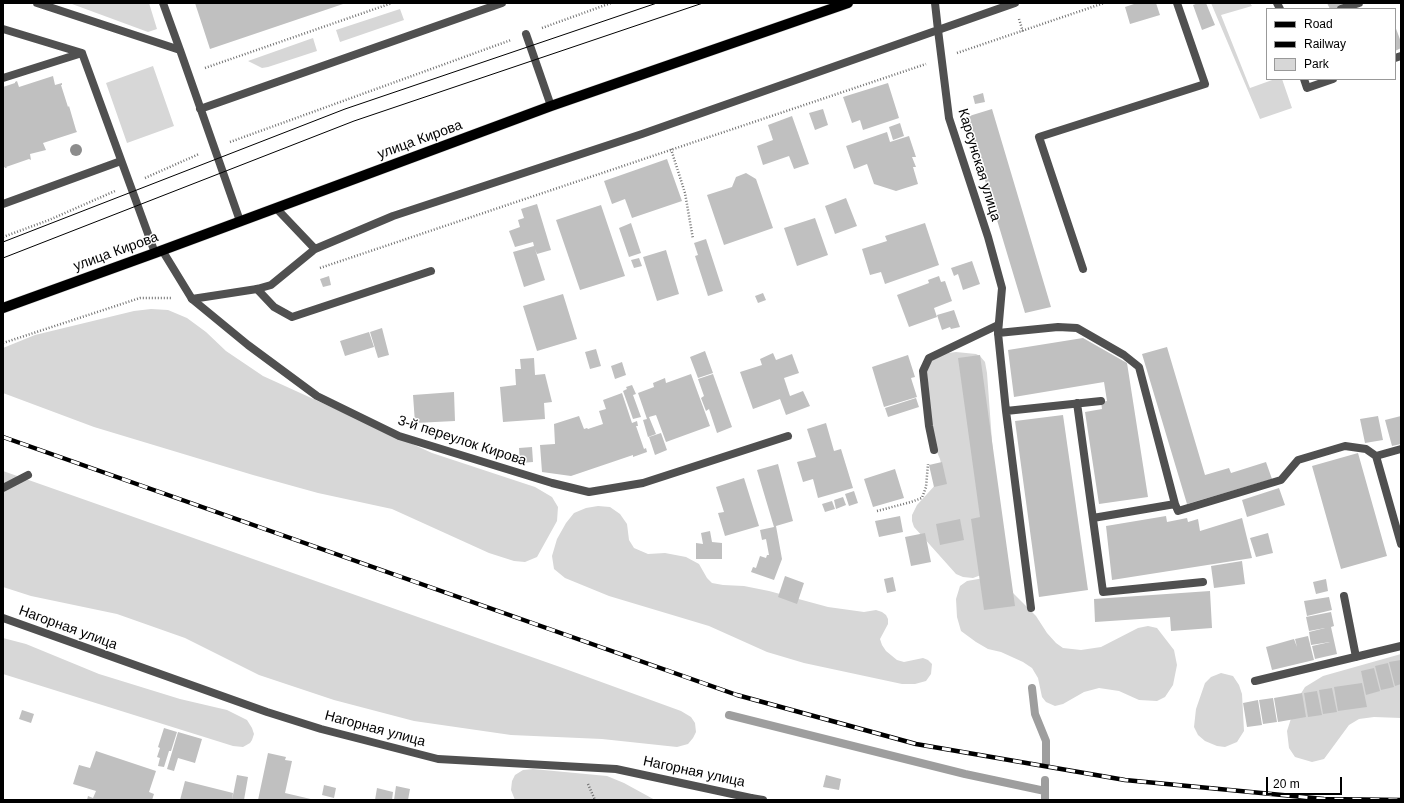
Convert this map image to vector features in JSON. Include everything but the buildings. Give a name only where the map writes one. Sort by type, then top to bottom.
[{"type":"main road","name":"улица Кирова","points":[[3,308],[159,252],[551,106],[848,3]]},
{"type":"street","points":[[163,3],[240,221]]},
{"type":"street","points":[[200,109],[502,3]]},
{"type":"street","name":"Карсунская улица","points":[[935,3],[940,59],[949,118],[988,237],[1002,288],[998,329],[1006,411],[1031,608]]},
{"type":"street","points":[[192,299],[257,289],[271,285],[315,249],[393,216],[642,134],[1015,3]]},
{"type":"street","points":[[1083,269],[1039,137],[1205,84],[1177,3]]},
{"type":"street","points":[[1344,8],[1359,3]]},
{"type":"street","points":[[40,4],[180,50]]},
{"type":"street","points":[[3,29],[82,53]]},
{"type":"street","points":[[526,34],[551,106]]},
{"type":"street","points":[[3,78],[82,53]]},
{"type":"street","name":"3-й переулок Кирова","points":[[82,53],[121,161],[159,252],[192,299],[248,345],[317,396],[399,436],[552,483],[589,492],[643,483],[788,436]]},
{"type":"street","points":[[1304,80],[1307,88],[1330,80]]},
{"type":"street","points":[[3,204],[121,161]]},
{"type":"street","points":[[276,208],[315,249]]},
{"type":"street","points":[[257,289],[274,307],[292,317],[432,271]]},
{"type":"street","points":[[934,450],[929,426],[923,372],[929,358],[998,329],[1058,327],[1077,328],[1124,354],[1139,367],[1178,512],[1281,480],[1298,460],[1345,446],[1366,449],[1376,456],[1401,544]]},
{"type":"street","points":[[1006,411],[1101,401]]},
{"type":"street","points":[[1077,403],[1103,592],[1203,582]]},
{"type":"street","points":[[1376,456],[1401,449]]},
{"type":"street","points":[[3,488],[28,475]]},
{"type":"street","points":[[1093,518],[1176,504]]},
{"type":"street","points":[[1344,596],[1356,657]]},
{"type":"street","name":"Нагорная улица","points":[[3,618],[267,712],[320,729],[438,759],[616,769],[752,799],[763,800]]},
{"type":"street","points":[[1255,681],[1401,646]]},
{"type":"path","points":[[188,74],[392,3]]},
{"type":"path","points":[[3,237],[49,220],[214,148],[611,3]]},
{"type":"path","points":[[316,270],[1104,3]]},
{"type":"path","points":[[671,149],[684,193],[693,239]]},
{"type":"path","points":[[3,343],[140,298],[192,299]]},
{"type":"path","points":[[877,511],[922,498],[926,487],[927,458]]},
{"type":"green space","points":[[149,3],[157,29],[148,32],[72,4]]},
{"type":"green space","points":[[1211,3],[1250,3],[1252,6],[1221,15],[1250,88],[1272,80],[1282,80],[1292,108],[1260,119]]},
{"type":"green space","points":[[400,9],[404,20],[340,42],[336,30]]},
{"type":"green space","points":[[313,38],[317,51],[262,68],[248,61]]},
{"type":"green space","points":[[153,66],[174,126],[127,143],[106,83]]},
{"type":"green space","points":[[151,309],[168,310],[187,318],[206,332],[226,351],[263,376],[432,453],[535,487],[552,497],[558,507],[557,521],[537,557],[525,562],[514,561],[489,553],[392,509],[318,493],[253,475],[94,427],[3,393],[3,348],[35,335],[134,311]]},
{"type":"green space","points":[[956,352],[976,354],[980,356],[985,362],[987,373],[996,496],[981,575],[973,578],[963,577],[956,574],[914,527],[912,521],[912,515],[917,505],[938,482],[942,468],[933,443],[927,371],[932,360],[948,353]]},
{"type":"green space","points":[[3,471],[681,711],[691,717],[695,723],[696,732],[688,744],[677,747],[602,739],[511,735],[414,721],[334,700],[259,675],[185,638],[117,614],[31,596],[3,587]]},
{"type":"green space","points":[[598,506],[610,507],[620,514],[627,524],[629,540],[634,548],[648,554],[665,553],[686,557],[699,564],[707,578],[712,583],[744,586],[769,591],[828,607],[864,612],[876,610],[882,612],[888,619],[888,624],[880,639],[886,651],[897,660],[904,662],[923,658],[928,660],[932,664],[931,674],[926,681],[915,684],[902,684],[804,663],[767,652],[709,626],[609,596],[565,578],[554,569],[552,556],[557,539],[566,523],[574,513],[586,508]]},
{"type":"green space","points":[[984,578],[1010,590],[1036,616],[1047,633],[1056,643],[1063,648],[1081,650],[1101,647],[1138,628],[1148,626],[1157,628],[1174,650],[1177,665],[1173,685],[1165,697],[1157,701],[1139,700],[1119,691],[1099,688],[1084,692],[1063,704],[1055,706],[1046,702],[1042,697],[1038,678],[1032,668],[1023,662],[1001,652],[988,649],[961,631],[957,617],[956,599],[960,586],[967,581]]},
{"type":"green space","points":[[3,638],[26,644],[99,674],[180,699],[227,710],[247,720],[254,734],[252,740],[243,747],[233,746],[3,674]]},
{"type":"green space","points":[[1401,654],[1401,718],[1374,717],[1359,719],[1349,725],[1324,759],[1312,762],[1295,757],[1289,748],[1287,731],[1297,700],[1305,687],[1323,676]]},
{"type":"green space","points":[[1221,673],[1233,676],[1239,685],[1242,694],[1244,731],[1237,742],[1225,747],[1217,746],[1205,741],[1198,735],[1194,727],[1196,709],[1205,683],[1211,677]]},
{"type":"green space","points":[[533,769],[607,776],[624,783],[655,800],[515,800],[511,790],[512,781],[515,775],[523,770]]},
{"type":"waterway","points":[[1032,688],[1035,714],[1046,741],[1046,764]]},
{"type":"waterway","points":[[729,715],[965,774],[1045,791]]},
{"type":"waterway","points":[[1045,780],[1045,800]]},
{"type":"tram line","points":[[3,242],[345,109],[657,3]]},
{"type":"tram line","points":[[3,258],[354,121],[703,3]]},
{"type":"railway","points":[[3,437],[737,695],[916,744],[1125,780],[1324,799],[1401,800]]}]
